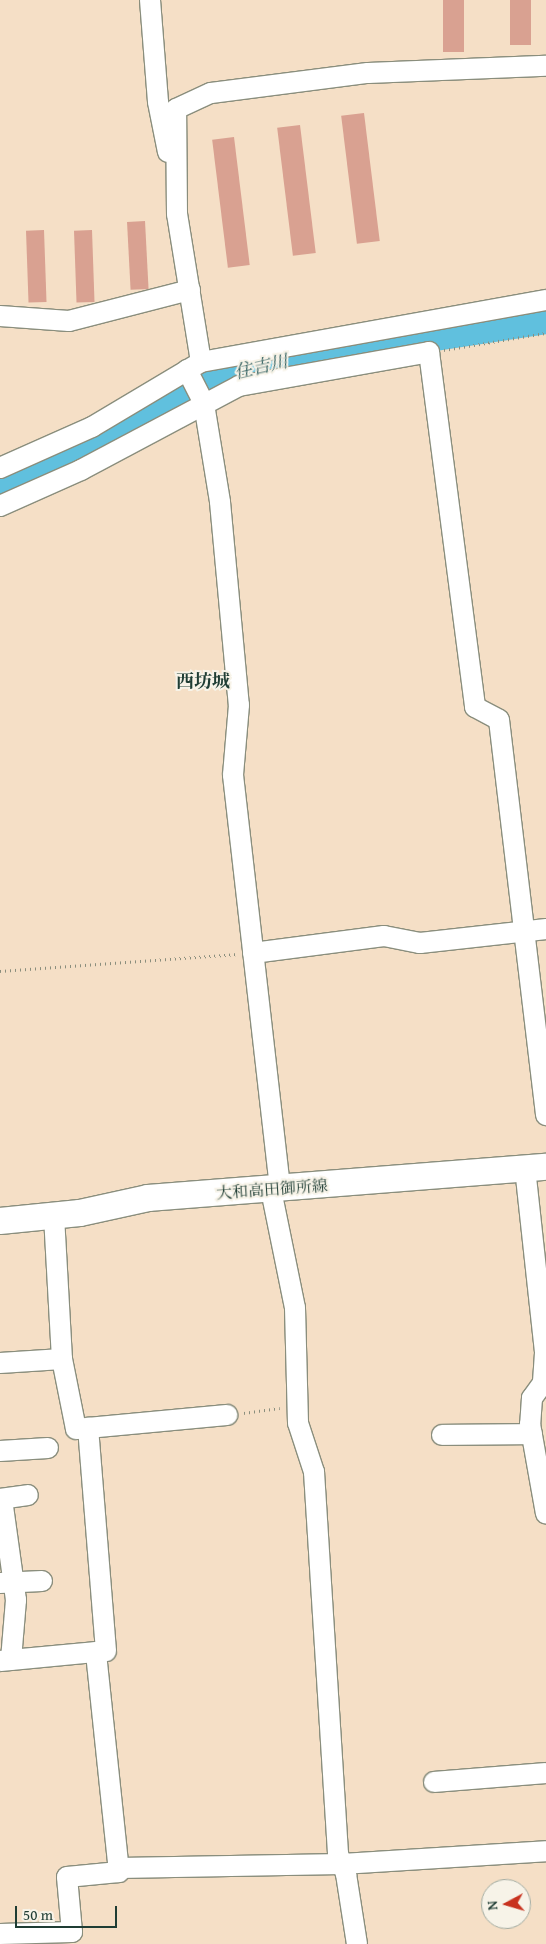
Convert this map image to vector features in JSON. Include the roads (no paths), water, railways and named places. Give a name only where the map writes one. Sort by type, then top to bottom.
[{"type":"main road","name":"大和高田御所線","points":[[0,1221],[54,1216],[148,1198],[275,1190],[536,1167]]},
{"type":"street","points":[[150,0],[158,102],[176,191],[190,290],[194,366],[204,404],[220,502],[239,705],[233,775],[253,952],[275,1190],[295,1308],[297,1406],[300,1436],[314,1472],[338,1854],[342,1864],[357,1944]]},
{"type":"street","points":[[176,191],[176,109],[211,93],[368,73],[546,66]]},
{"type":"street","points":[[0,316],[69,321],[190,290]]},
{"type":"street","points":[[0,468],[92,428],[194,366],[546,300]]},
{"type":"street","points":[[0,506],[81,470],[239,386],[300,372],[429,352],[475,707],[499,720],[546,1115]]},
{"type":"street","points":[[253,952],[384,936],[420,943],[546,929]]},
{"type":"street","points":[[536,1167],[545,1353],[542,1391],[530,1409],[532,1434],[545,1507]]},
{"type":"street","points":[[54,1216],[62,1358],[76,1429],[227,1415]]},
{"type":"street","points":[[0,1364],[62,1358]]},
{"type":"street","points":[[28,1495],[1,1499],[8,1584],[5,1660],[106,1651],[88,1428]]},
{"type":"street","points":[[442,1435],[532,1434]]},
{"type":"street","points":[[0,1451],[48,1448]]},
{"type":"street","points":[[8,1584],[42,1582]]},
{"type":"street","points":[[0,1934],[72,1932],[67,1877],[119,1872],[96,1652]]},
{"type":"street","points":[[434,1782],[546,1774]]},
{"type":"street","points":[[119,1868],[342,1864],[546,1851]]},
{"type":"waterway","name":"住吉川","points":[[0,489],[117,438],[221,376],[291,360],[546,321]]},
{"type":"district","name":"西坊城","points":[[203,681]]}]
